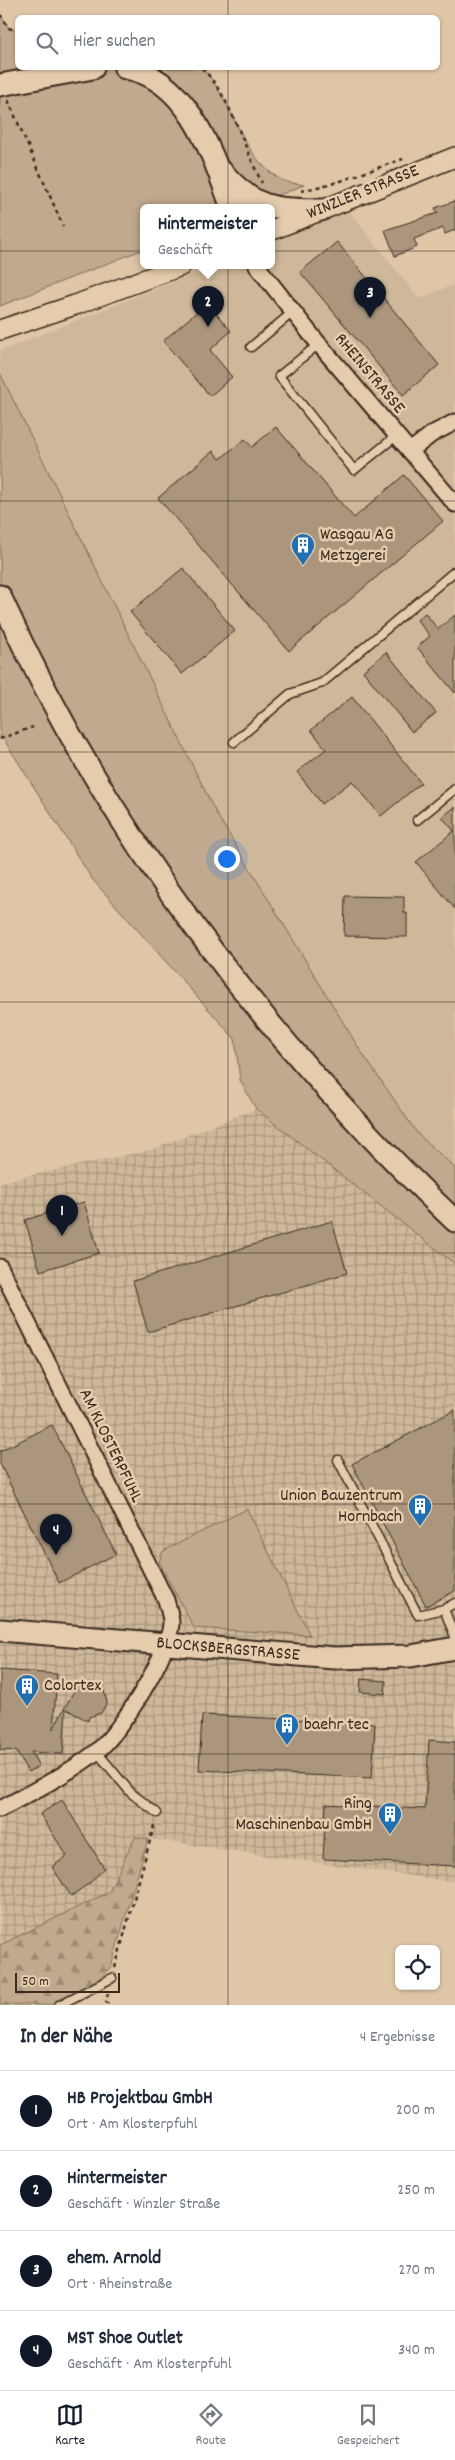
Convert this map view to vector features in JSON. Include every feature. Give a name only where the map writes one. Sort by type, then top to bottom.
[{"type":"main road","points":[[0,85],[82,70]]},
{"type":"main road","points":[[139,70],[159,80],[176,96],[190,114],[216,166],[230,204]]},
{"type":"main road","points":[[216,166],[248,197],[262,204]]},
{"type":"main road","points":[[275,207],[322,210]]},
{"type":"main road","points":[[0,596],[8,622],[72,740],[187,915],[283,1039],[372,1138],[455,1221]]},
{"type":"main road","name":"BLOCKSBERGSTRASSE","points":[[0,1630],[334,1658],[411,1656],[455,1648]]},
{"type":"street","name":"WINZLER STRASSE","points":[[275,229],[455,157]]},
{"type":"street","points":[[0,330],[173,269]]},
{"type":"street","name":"RHEINSTRASSE","points":[[259,269],[319,344],[455,504]]},
{"type":"street","points":[[410,452],[426,439],[455,422]]},
{"type":"street","name":"AM KLOSTERPFUHL","points":[[0,1267],[166,1600],[171,1622],[165,1645],[136,1703],[116,1732],[96,1752],[46,1784],[0,1809]]},
{"type":"lane","points":[[250,347],[293,312]]},
{"type":"lane","points":[[319,344],[278,376],[354,470],[396,436]]},
{"type":"lane","points":[[234,742],[290,694],[322,683],[455,571]]},
{"type":"lane","points":[[417,820],[455,789]]},
{"type":"lane","points":[[338,1460],[418,1615],[444,1609],[455,1603]]},
{"type":"lane","points":[[444,1609],[455,1637]]},
{"type":"lane","points":[[96,1752],[131,1793],[157,1813]]},
{"type":"lane","points":[[59,2005],[112,1978]]},
{"type":"path","points":[[0,14],[9,28],[15,30]]},
{"type":"path","points":[[204,70],[211,77],[240,132],[264,187]]},
{"type":"path","points":[[0,85],[64,226]]},
{"type":"path","points":[[294,193],[338,182],[406,158]]},
{"type":"path","points":[[0,739],[33,727]]},
{"type":"path","points":[[112,2005],[105,2003],[157,1813]]},
{"type":"shaded area","points":[[349,211],[419,299],[455,284],[455,1168],[417,1133],[360,1050],[216,813],[0,373],[0,351],[205,269],[275,269],[275,241]]},
{"type":"shaded area","points":[[256,1109],[455,1264],[455,1882],[135,1837],[109,1892],[0,1945],[0,1182],[150,1150]]},
{"type":"green space","points":[[0,14],[9,28],[15,30],[15,70],[204,70],[213,81],[254,155],[281,180],[304,185],[257,204],[140,204],[140,251],[0,306]]},
{"type":"green space","points":[[0,373],[216,813],[360,1050],[417,1133],[455,1168],[455,1264],[256,1109],[240,1080],[235,1039],[92,879],[3,738],[0,739]]},
{"type":"green space","points":[[247,1509],[310,1635],[194,1628],[159,1562],[163,1551]]},
{"type":"green space","points":[[135,1837],[148,1839],[111,1967],[87,1989],[65,2003],[58,2005],[0,2005],[0,1945],[109,1892]]},
{"type":"building","points":[[455,201],[455,230],[445,234],[443,228],[414,239],[417,247],[395,256],[385,230],[438,213],[435,208]]},
{"type":"building","points":[[337,242],[439,365],[403,395],[300,272]]},
{"type":"building","points":[[207,303],[231,331],[210,350],[232,377],[210,396],[163,341]]},
{"type":"building","name":"Wasgau AG Metzgerei","points":[[276,427],[354,518],[404,475],[443,521],[289,651],[158,498],[213,451],[220,459],[245,439],[252,447]]},
{"type":"building","points":[[183,568],[235,631],[182,674],[130,612]]},
{"type":"building","points":[[425,613],[438,629],[455,615],[455,693],[417,647],[430,636],[417,620]]},
{"type":"building","points":[[386,652],[436,713],[412,732],[363,671]]},
{"type":"building","points":[[352,697],[421,783],[381,816],[352,781],[322,804],[297,772],[326,749],[311,730]]},
{"type":"building","points":[[455,807],[455,909],[416,862],[454,831],[442,817]]},
{"type":"building","points":[[345,896],[404,897],[404,913],[407,913],[407,937],[344,936]]},
{"type":"building","points":[[84,1202],[99,1253],[40,1271],[25,1220]]},
{"type":"building","points":[[332,1221],[347,1273],[148,1332],[133,1281]]},
{"type":"building","name":"Union Bauzentrum Hornbach","points":[[455,1410],[455,1591],[426,1606],[352,1464]]},
{"type":"building","points":[[52,1425],[116,1554],[59,1583],[0,1464],[0,1451]]},
{"type":"building","name":"Colortex","points":[[0,1670],[57,1674],[53,1729],[79,1682],[82,1687],[91,1682],[104,1691],[107,1702],[101,1713],[89,1717],[88,1721],[66,1709],[63,1754],[31,1752],[39,1766],[28,1772],[16,1751],[0,1750]]},
{"type":"building","points":[[361,1679],[386,1681],[385,1694],[360,1692]]},
{"type":"building","name":"baehr tec","points":[[202,1715],[375,1723],[372,1778],[199,1770]]},
{"type":"building","name":"Ring Maschinenbau GmbH","points":[[429,1740],[455,1742],[455,1866],[323,1859],[326,1804],[425,1809]]},
{"type":"building","points":[[62,1800],[104,1868],[91,1882],[71,1896],[52,1867],[67,1856],[40,1814]]},
{"type":"place","name":"ehem. Arnold","points":[[370,318]]},
{"type":"place","name":"Hintermeister","points":[[208,327]]},
{"type":"place","name":"Wasgau AG Metzgerei","points":[[303,566]]},
{"type":"place","name":"HB Projektbau GmbH","points":[[62,1236]]},
{"type":"place","name":"Union Bauzentrum Hornbach","points":[[420,1527]]},
{"type":"place","name":"MST Shoe Outlet","points":[[56,1555]]},
{"type":"place","name":"Colortex","points":[[27,1707]]},
{"type":"place","name":"baehr tec","points":[[287,1746]]},
{"type":"place","name":"Ring Maschinenbau GmbH","points":[[390,1835]]}]
